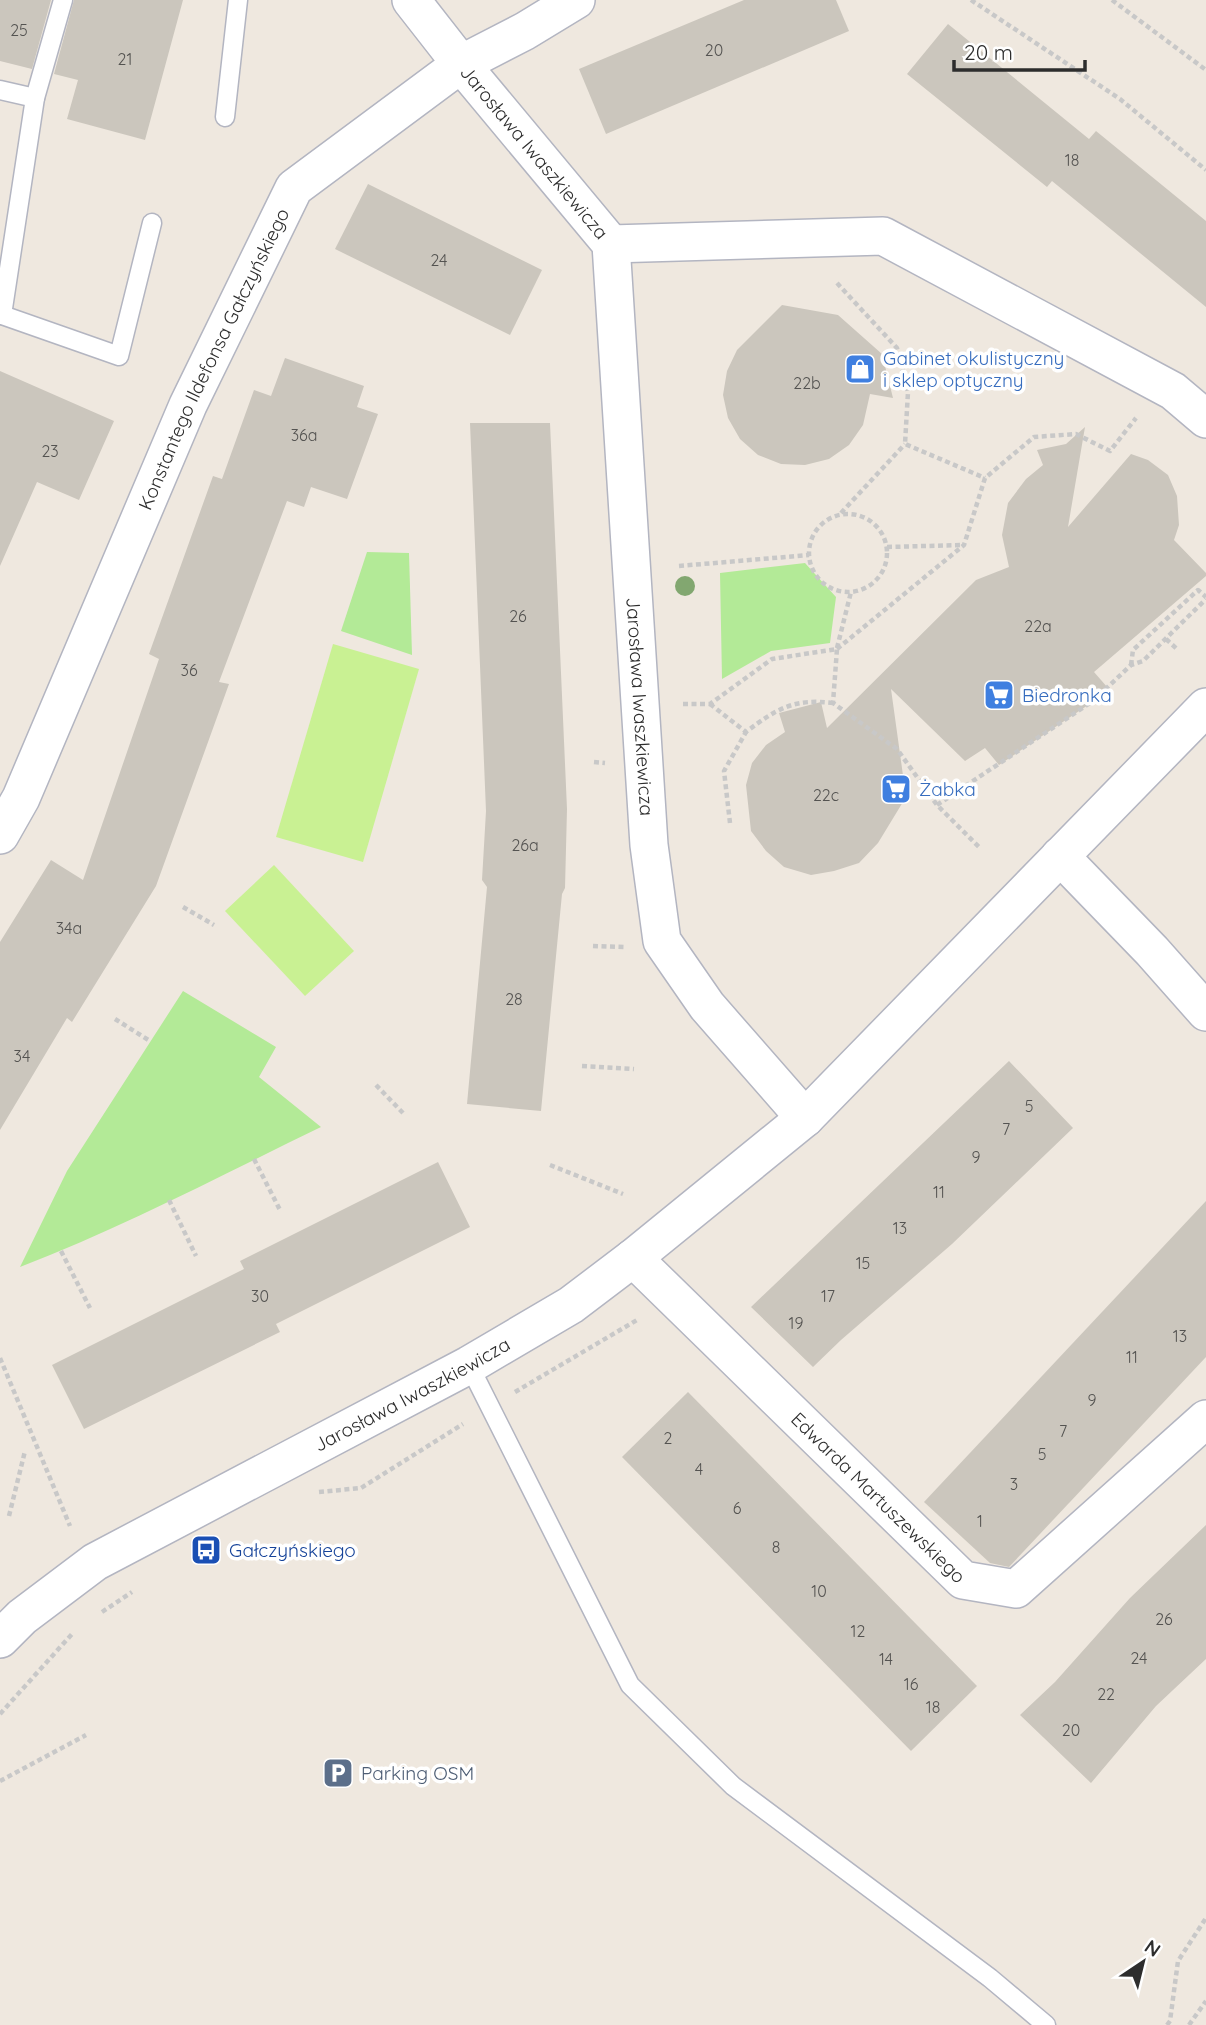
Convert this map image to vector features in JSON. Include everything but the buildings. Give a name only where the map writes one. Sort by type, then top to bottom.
[{"type":"street","points":[[411,0],[461,64]]},
{"type":"street","name":"Jarosława Iwaszkiewicza","points":[[576,0],[525,31],[461,64],[611,244],[649,845],[662,941],[707,1006],[805,1118]]},
{"type":"street","name":"Konstantego Ildefonsa Gałczyńskiego","points":[[0,835],[10,794],[188,405],[294,188],[461,64]]},
{"type":"street","name":"Jarosława Iwaszkiewicza","points":[[611,244],[883,236],[1173,391],[1206,419]]},
{"type":"street","name":"Jarosława Iwaszkiewicza","points":[[0,1639],[22,1618],[95,1562],[469,1365],[571,1305],[633,1258],[805,1118],[1206,707]]},
{"type":"street","points":[[1060,856],[1152,951],[1206,1012]]},
{"type":"street","name":"Edwarda Martuszewskiego","points":[[633,1258],[963,1580],[1016,1589],[1206,1419]]},
{"type":"lane","points":[[63,0],[35,98],[1,315],[119,356],[152,223]]},
{"type":"lane","points":[[225,117],[238,0]]},
{"type":"lane","points":[[0,90],[35,98]]},
{"type":"lane","points":[[469,1365],[630,1685],[733,1786],[990,1979],[1046,2025]]},
{"type":"path","points":[[971,0],[1120,99],[1206,170]]},
{"type":"path","points":[[1112,0],[1206,70]]},
{"type":"path","points":[[837,282],[897,348],[908,392],[905,443],[841,514]]},
{"type":"path","points":[[683,704],[710,704],[772,659],[837,649],[964,545],[985,478],[1034,438],[1076,434],[1110,451],[1136,418]]},
{"type":"path","points":[[905,443],[985,478]]},
{"type":"path","points":[[853,513],[866,517],[883,535],[887,547],[883,571],[875,582],[851,592],[825,585],[815,576],[810,564],[811,537],[818,526],[841,514],[853,513]]},
{"type":"path","points":[[887,547],[964,545]]},
{"type":"path","points":[[679,566],[809,555]]},
{"type":"path","points":[[937,805],[1093,701],[1130,665],[1143,662],[1206,598],[1198,590],[1133,650],[1130,665]]},
{"type":"path","points":[[833,703],[837,649],[851,592]]},
{"type":"path","points":[[1166,639],[1177,649]]},
{"type":"path","points":[[730,823],[724,771],[746,732],[773,711],[799,703],[819,701],[833,703],[897,749],[937,805],[979,847]]},
{"type":"path","points":[[710,704],[746,732]]},
{"type":"path","points":[[183,907],[214,925]]},
{"type":"path","points":[[115,1020],[150,1041]]},
{"type":"path","points":[[582,1066],[634,1069]]},
{"type":"path","points":[[376,1085],[403,1113]]},
{"type":"path","points":[[254,1159],[280,1210]]},
{"type":"path","points":[[550,1165],[623,1194]]},
{"type":"path","points":[[169,1200],[196,1256]]},
{"type":"path","points":[[61,1251],[90,1308]]},
{"type":"path","points":[[308,1498],[320,1492],[360,1488],[653,1310],[670,1294]]},
{"type":"path","points":[[0,1358],[70,1526]]},
{"type":"path","points":[[9,1516],[25,1451]]},
{"type":"path","points":[[98,1615],[141,1586]]},
{"type":"path","points":[[0,1714],[77,1629]]},
{"type":"path","points":[[0,1781],[86,1735]]},
{"type":"path","points":[[1167,2025],[1170,2021],[1178,1961],[1206,1918]]},
{"type":"path","points":[[1189,2025],[1206,2001]]},
{"type":"green space","points":[[367,552],[409,553],[412,655],[341,631]]},
{"type":"green space","points":[[805,563],[836,597],[830,643],[771,651],[722,679],[720,573]]},
{"type":"green space","points":[[333,644],[419,669],[363,862],[276,837]]},
{"type":"green space","points":[[274,865],[354,951],[305,996],[225,911]]},
{"type":"green space","points":[[183,991],[276,1047],[259,1077],[321,1127],[134,1218],[20,1267],[67,1171]]},
{"type":"place","name":"Gabinet okulistyczny i sklep optyczny","points":[[860,369]]},
{"type":"place","name":"Biedronka","points":[[999,695]]},
{"type":"place","name":"Żabka","points":[[896,789]]},
{"type":"place","name":"Gałczyńskiego","points":[[206,1550]]},
{"type":"place","name":"Parking OSM","points":[[338,1773]]}]
